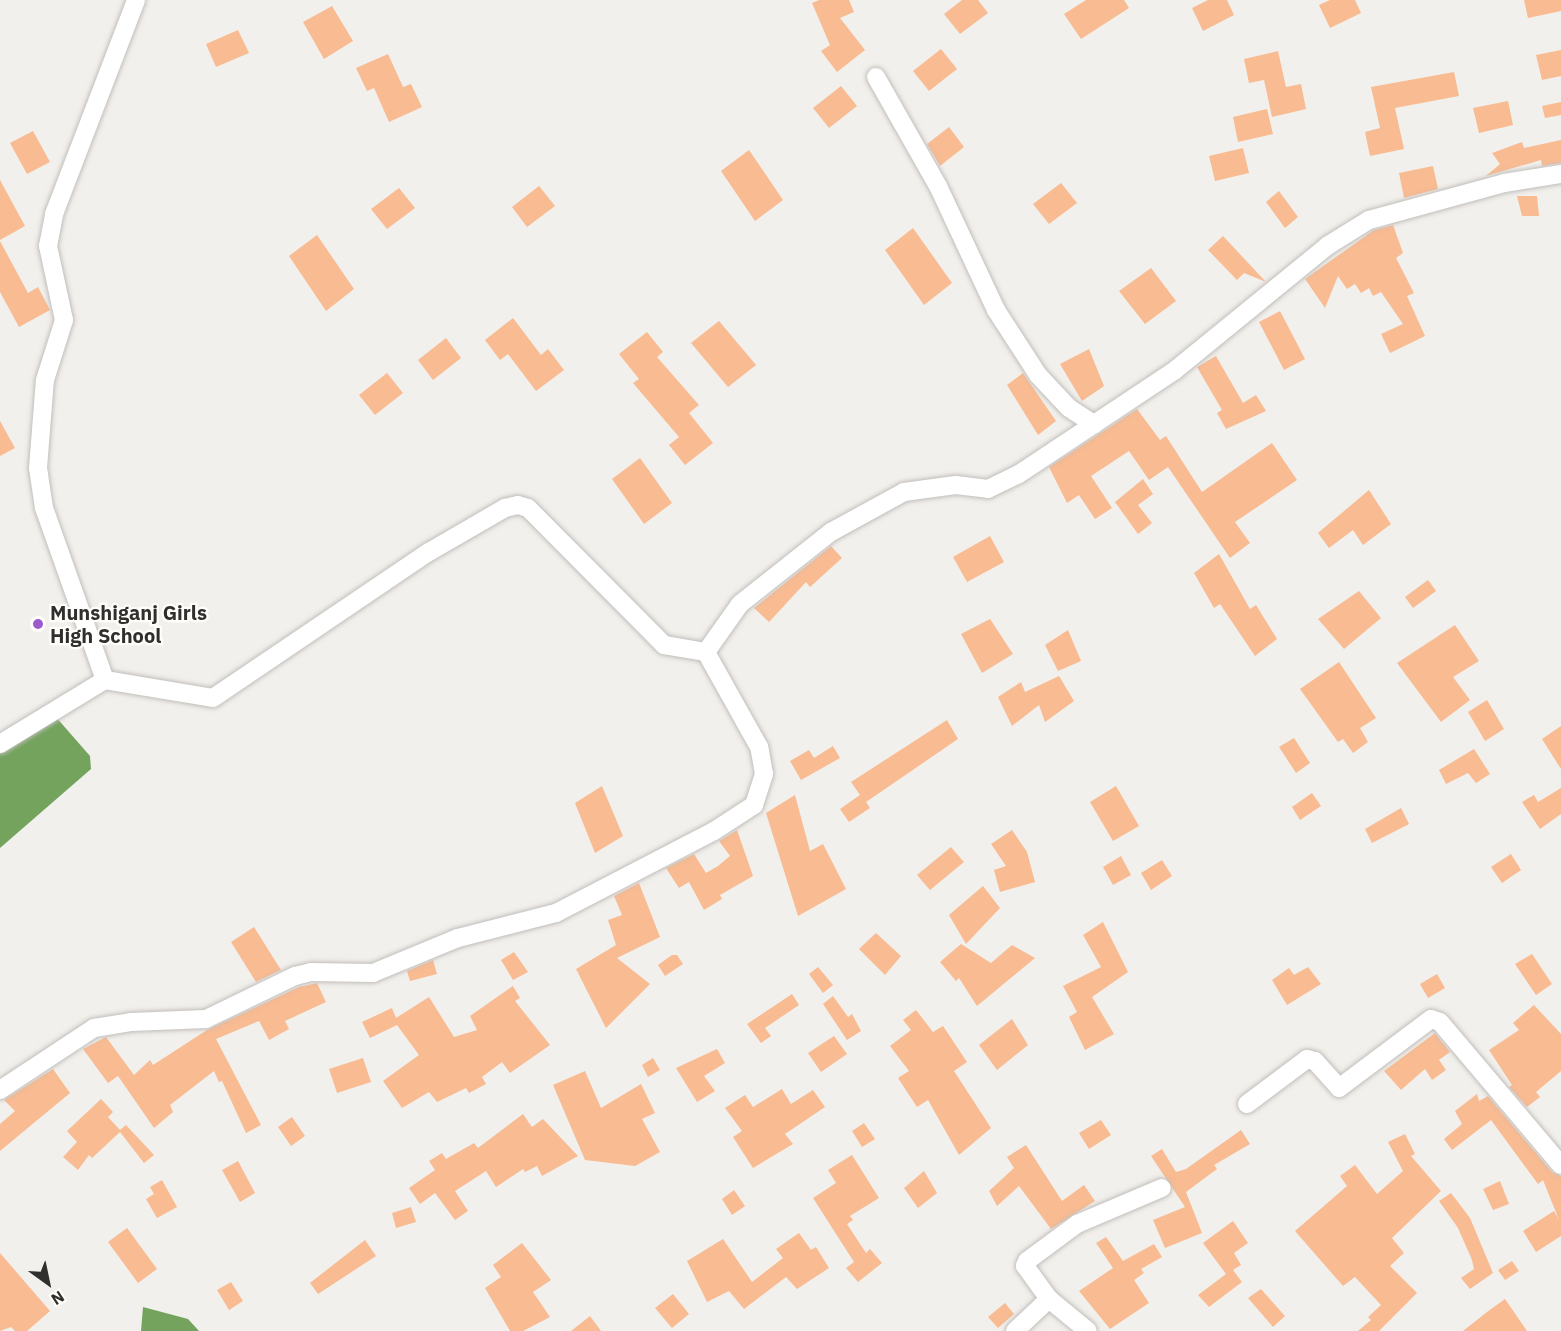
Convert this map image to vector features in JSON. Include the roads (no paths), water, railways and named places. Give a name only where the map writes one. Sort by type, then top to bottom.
[{"type":"street","points":[[105,680],[44,508],[38,468],[45,381],[64,320],[48,246],[54,214],[136,0]]},
{"type":"street","points":[[876,77],[938,186],[996,310],[1038,375],[1069,408],[1094,424]]},
{"type":"street","points":[[706,652],[740,604],[831,532],[904,492],[945,486],[988,489],[1019,474],[1174,371],[1327,246],[1369,220],[1504,183],[1561,174]]},
{"type":"street","points":[[0,744],[105,680],[213,698],[429,552],[505,508],[518,506],[528,508],[664,645],[706,652]]},
{"type":"street","points":[[0,1090],[94,1028],[131,1022],[206,1019],[295,976],[311,972],[373,973],[458,938],[556,913],[714,831],[754,805],[764,774],[759,747],[706,652]]},
{"type":"street","points":[[1247,1104],[1307,1059],[1315,1061],[1340,1088],[1431,1019],[1440,1022],[1561,1165]]},
{"type":"street","points":[[1088,1331],[1049,1299],[1025,1266],[1027,1261],[1077,1224],[1162,1188]]},
{"type":"street","points":[[1015,1331],[1049,1299]]},
{"type":"place","name":"Munshiganj Girls High School","points":[[38,624]]}]
